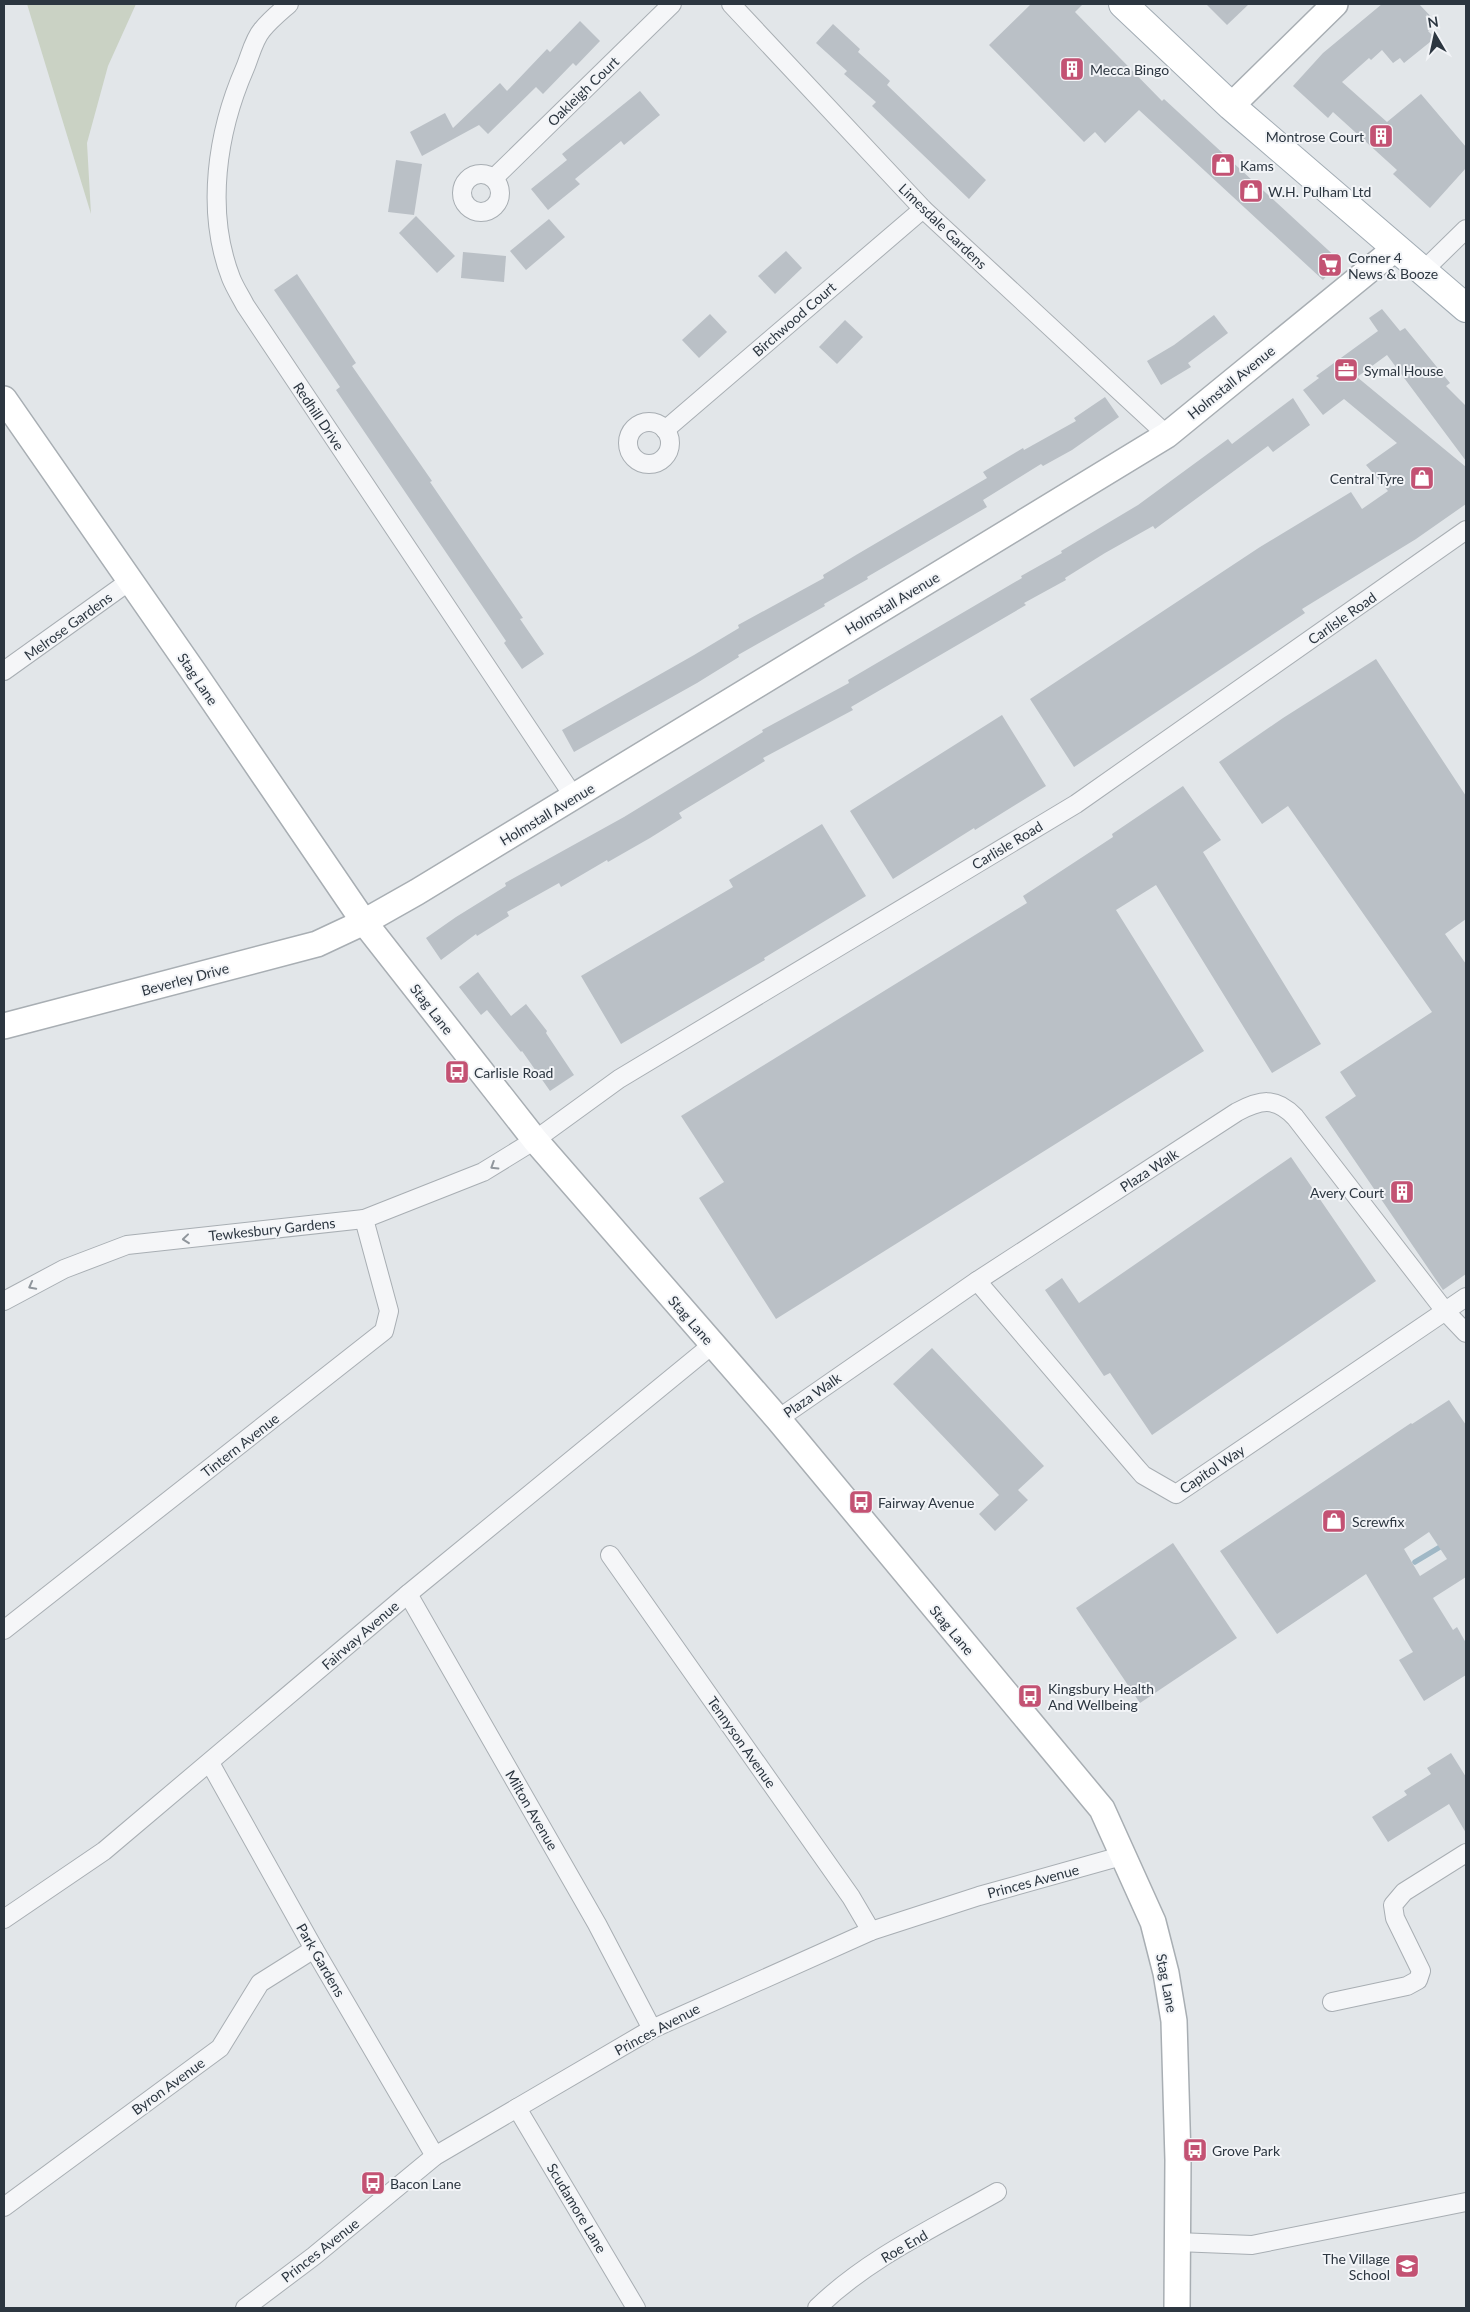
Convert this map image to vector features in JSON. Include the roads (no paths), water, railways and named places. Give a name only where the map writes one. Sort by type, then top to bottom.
[{"type":"main road","points":[[1123,4],[1231,106],[1466,308]]},
{"type":"street","name":"Redhill Drive","points":[[289,4],[260,31],[237,86],[222,132],[217,169],[218,210],[221,242],[231,278],[245,305],[574,797]]},
{"type":"street","name":"Oakleigh Court","points":[[494,178],[672,4]]},
{"type":"street","name":"Limesdale Gardens","points":[[730,4],[923,209],[1167,435]]},
{"type":"street","points":[[1231,106],[1334,4]]},
{"type":"street","name":"Birchwood Court","points":[[665,430],[923,209]]},
{"type":"street","points":[[1424,270],[1466,229]]},
{"type":"street","name":"Holmstall Avenue","points":[[364,922],[574,797],[1167,435],[1396,248]]},
{"type":"street","name":"Stag Lane","points":[[4,398],[131,580],[364,922],[535,1140],[778,1419],[1102,1809],[1154,1922],[1166,1973],[1174,2021],[1178,2160],[1177,2308]]},
{"type":"street","name":"Carlisle Road","points":[[535,1140],[620,1079],[1076,804],[1466,530]]},
{"type":"street","name":"Melrose Gardens","points":[[4,671],[131,580]]},
{"type":"street","name":"Beverley Drive","points":[[4,1026],[317,944],[364,922]]},
{"type":"street","name":"Plaza Walk","points":[[778,1419],[978,1281],[1237,1112],[1256,1104],[1275,1102],[1288,1110],[1445,1311],[1466,1333]]},
{"type":"street","name":"Tewkesbury Gardens","points":[[4,1301],[64,1269],[127,1246],[364,1219],[483,1172],[535,1140]]},
{"type":"street","name":"Tintern Avenue","points":[[4,1630],[384,1331],[389,1311],[364,1219]]},
{"type":"street","name":"Capitol Way","points":[[978,1281],[1136,1467],[1143,1474],[1176,1494],[1466,1297]]},
{"type":"street","name":"Fairway Avenue","points":[[4,1920],[104,1851],[408,1594],[712,1345]]},
{"type":"street","name":"Tennyson Avenue","points":[[610,1555],[851,1896],[871,1931]]},
{"type":"street","name":"Milton Avenue","points":[[408,1594],[597,1924],[652,2029]]},
{"type":"street","name":"Park Gardens","points":[[210,1763],[314,1949],[435,2156]]},
{"type":"street","points":[[1332,2002],[1407,1986],[1418,1980],[1421,1971],[1420,1966],[1395,1918],[1393,1905],[1404,1892],[1466,1853]]},
{"type":"street","name":"Princes Avenue","points":[[245,2308],[314,2256],[435,2156],[652,2029],[871,1931],[979,1896],[1125,1856]]},
{"type":"street","name":"Byron Avenue","points":[[4,2207],[220,2048],[260,1983],[314,1949]]},
{"type":"street","name":"Scudamore Lane","points":[[518,2108],[636,2308]]},
{"type":"street","name":"Roe End","points":[[817,2308],[841,2285],[875,2262],[998,2192]]},
{"type":"street","points":[[1177,2242],[1252,2245],[1466,2202]]},
{"type":"waterway","points":[[1415,1562],[1445,1544]]},
{"type":"place","name":"Mecca Bingo","points":[[1072,69]]},
{"type":"place","name":"Montrose Court","points":[[1381,136]]},
{"type":"place","name":"Kams","points":[[1223,165]]},
{"type":"place","name":"W.H. Pulham Ltd","points":[[1251,191]]},
{"type":"place","name":"Corner 4 News & Booze","points":[[1330,265]]},
{"type":"place","name":"Symal House","points":[[1346,370]]},
{"type":"place","name":"Central Tyre","points":[[1422,478]]},
{"type":"place","name":"Carlisle Road","points":[[457,1072]]},
{"type":"place","name":"Avery Court","points":[[1402,1192]]},
{"type":"place","name":"Fairway Avenue","points":[[861,1502]]},
{"type":"place","name":"Screwfix","points":[[1334,1521]]},
{"type":"place","name":"Kingsbury Health And Wellbeing","points":[[1030,1696]]},
{"type":"place","name":"Grove Park","points":[[1195,2150]]},
{"type":"place","name":"Bacon Lane","points":[[373,2183]]},
{"type":"place","name":"The Village School","points":[[1407,2266]]}]
